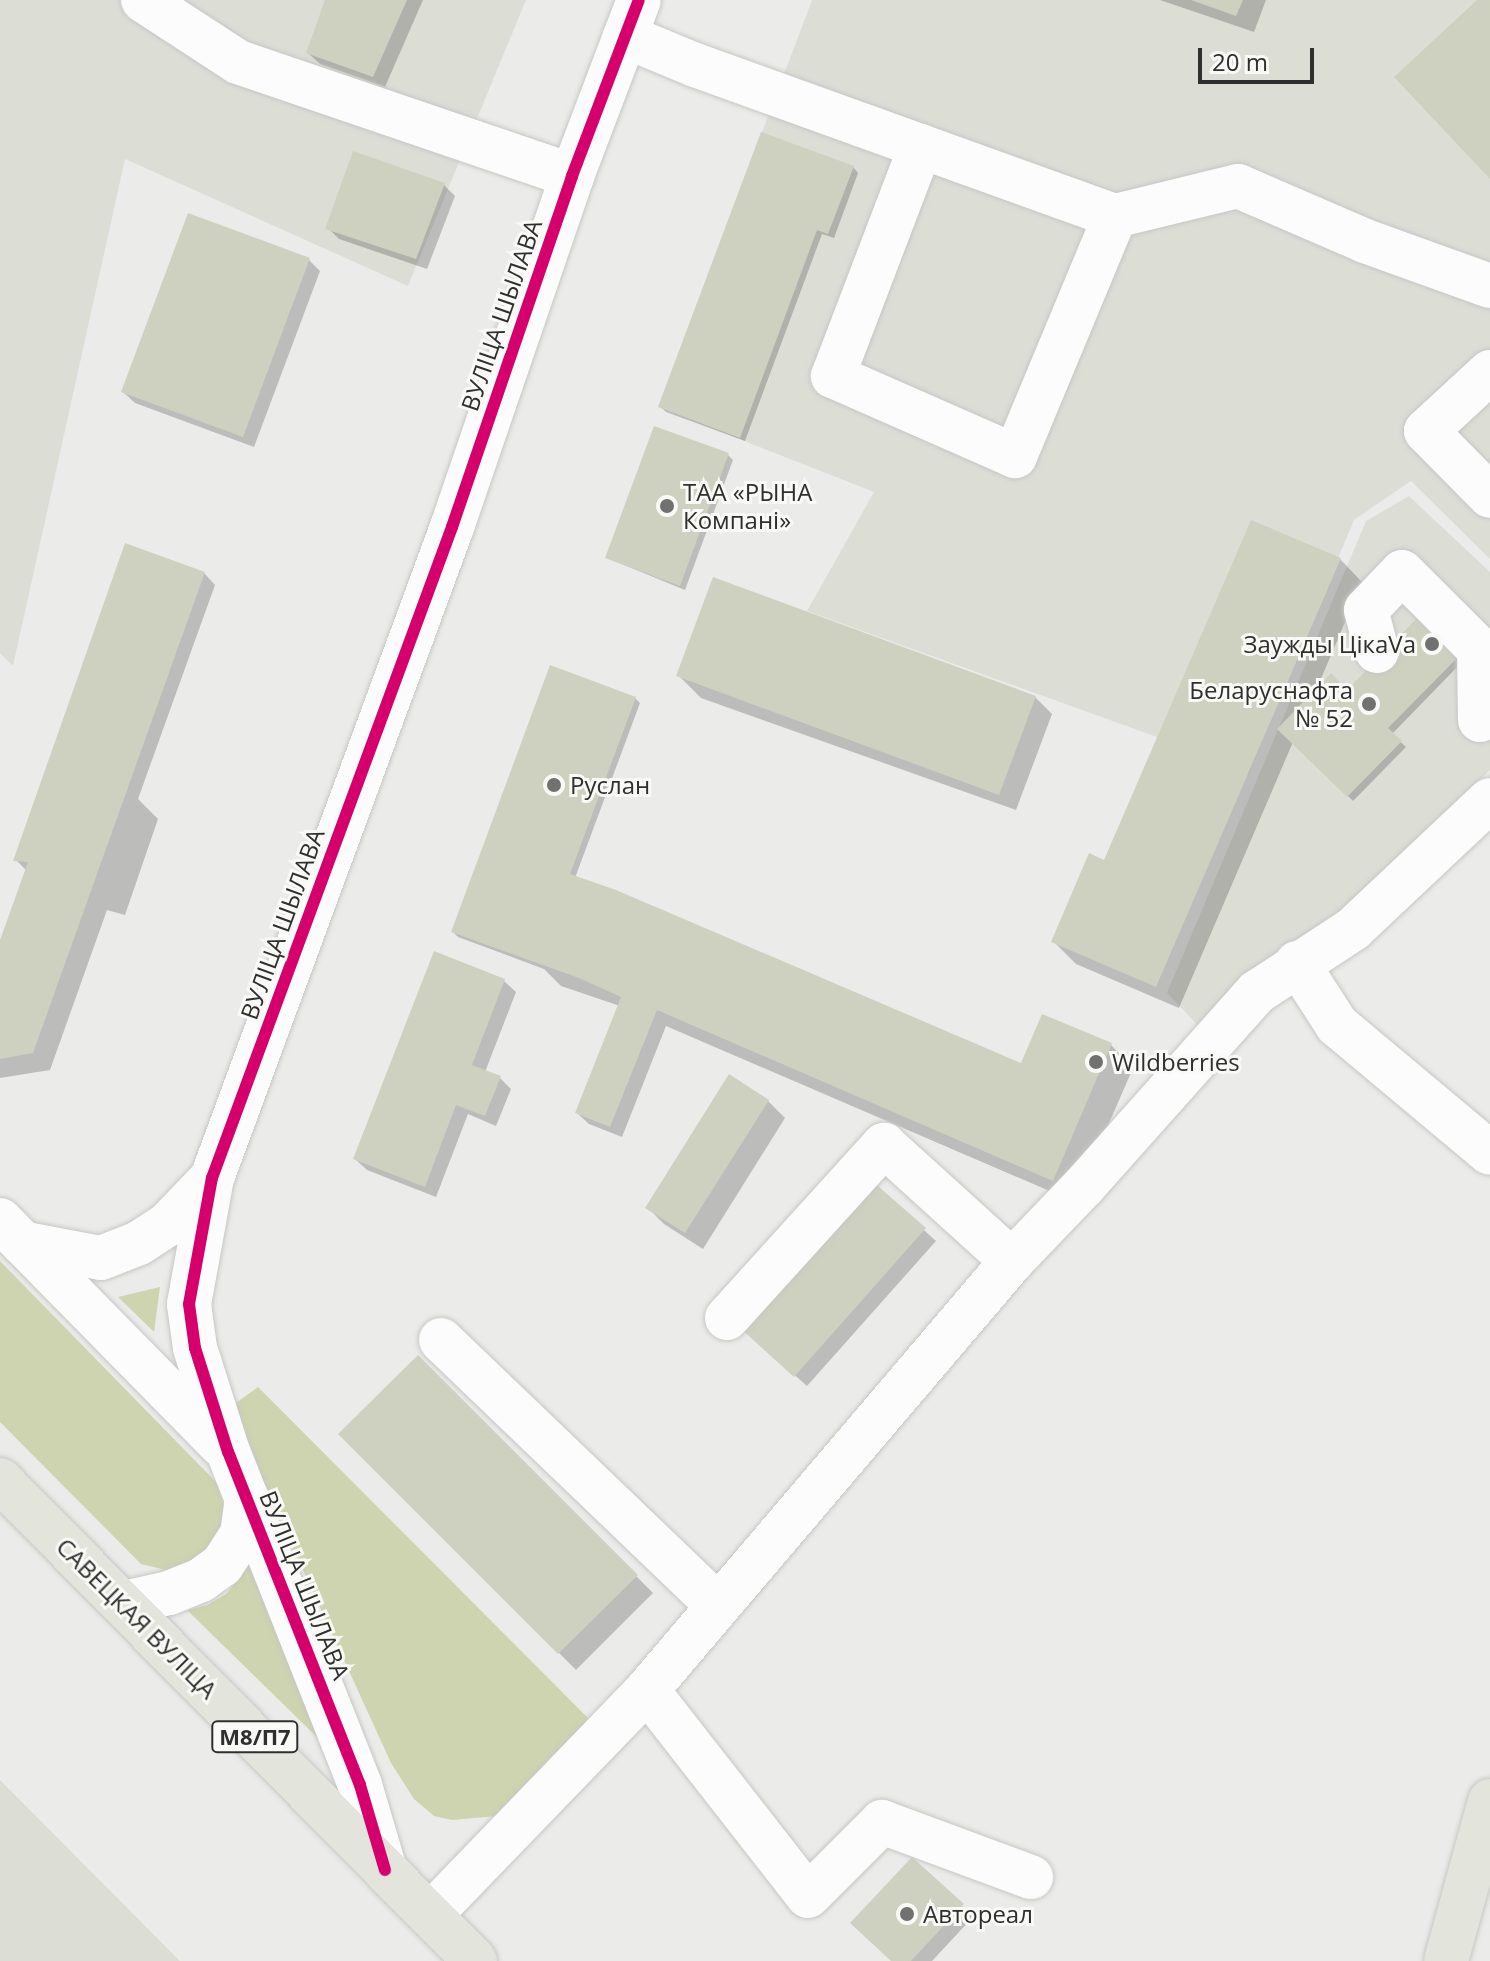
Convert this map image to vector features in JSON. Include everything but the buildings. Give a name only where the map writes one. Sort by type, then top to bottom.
[{"type":"main road","name":"САВЕЦКАЯ ВУЛІЦА","points":[[0,1480],[475,1961]]},
{"type":"main road","points":[[1446,1961],[1490,1801]]},
{"type":"street","points":[[143,0],[238,62],[572,176]]},
{"type":"street","points":[[632,18],[695,65],[1115,216],[1238,186],[1365,241],[1490,286]]},
{"type":"street","name":"ВУЛІЦА ШЫЛАВА","points":[[385,1870],[360,1785],[228,1452],[195,1348],[189,1304],[212,1178],[452,527],[572,176],[632,18]]},
{"type":"street","points":[[921,146],[833,376],[1015,456],[1115,216]]},
{"type":"street","points":[[1489,376],[1426,431],[1490,496]]},
{"type":"street","points":[[1377,651],[1366,610],[1402,572],[1479,649],[1480,720]]},
{"type":"street","points":[[430,1915],[647,1690],[1012,1261],[1084,1186],[1257,992],[1353,929],[1490,800]]},
{"type":"street","points":[[1297,963],[1337,1025],[1490,1153]]},
{"type":"street","points":[[727,1318],[884,1145],[1012,1261]]},
{"type":"street","name":"ВУЛІЦА ШЫЛАВА","points":[[11,1232],[101,1258],[139,1243],[167,1225],[212,1178]]},
{"type":"street","name":"ВУЛІЦА ШЫЛАВА","points":[[11,1232],[228,1452]]},
{"type":"street","points":[[441,1340],[717,1605]]},
{"type":"street","name":"ВУЛІЦА ШЫЛАВА","points":[[124,1603],[169,1593],[201,1580],[222,1565],[242,1534],[247,1498]]},
{"type":"street","points":[[647,1690],[808,1896],[882,1822],[1031,1877]]},
{"type":"shaded area","points":[[0,0],[526,0],[408,286],[125,159],[13,666],[0,653]]},
{"type":"shaded area","points":[[812,0],[1490,0],[1490,559],[1411,481],[1354,520],[1248,775],[1157,737],[807,611],[874,492],[658,407]]},
{"type":"shaded area","points":[[1409,496],[1490,572],[1490,770],[1209,1037],[1167,993],[1366,521]]},
{"type":"shaded area","points":[[0,1780],[180,1961],[0,1961]]},
{"type":"green space","points":[[0,1261],[216,1482],[226,1511],[225,1526],[211,1553],[170,1571],[141,1564],[0,1422]]},
{"type":"green space","points":[[160,1287],[154,1332],[118,1297]]},
{"type":"green space","points":[[258,1387],[594,1724],[497,1816],[452,1820],[434,1816],[414,1799],[391,1763],[229,1408]]},
{"type":"green space","points":[[253,1561],[329,1749],[187,1610],[207,1605],[226,1594]]},
{"type":"cycle path","points":[[385,1870],[360,1785],[228,1452],[195,1348],[189,1304],[212,1178],[452,527],[572,176],[639,0]]},
{"type":"place","name":"ТАА «РЫНА Компані»","points":[[667,506]]},
{"type":"place","name":"Заужды ЦікаVа","points":[[1432,644]]},
{"type":"place","name":"Беларуснафта № 52","points":[[1369,704]]},
{"type":"place","name":"Руслан","points":[[554,785]]},
{"type":"place","name":"Wildberries","points":[[1096,1062]]},
{"type":"place","name":"Автореал","points":[[907,1914]]}]
